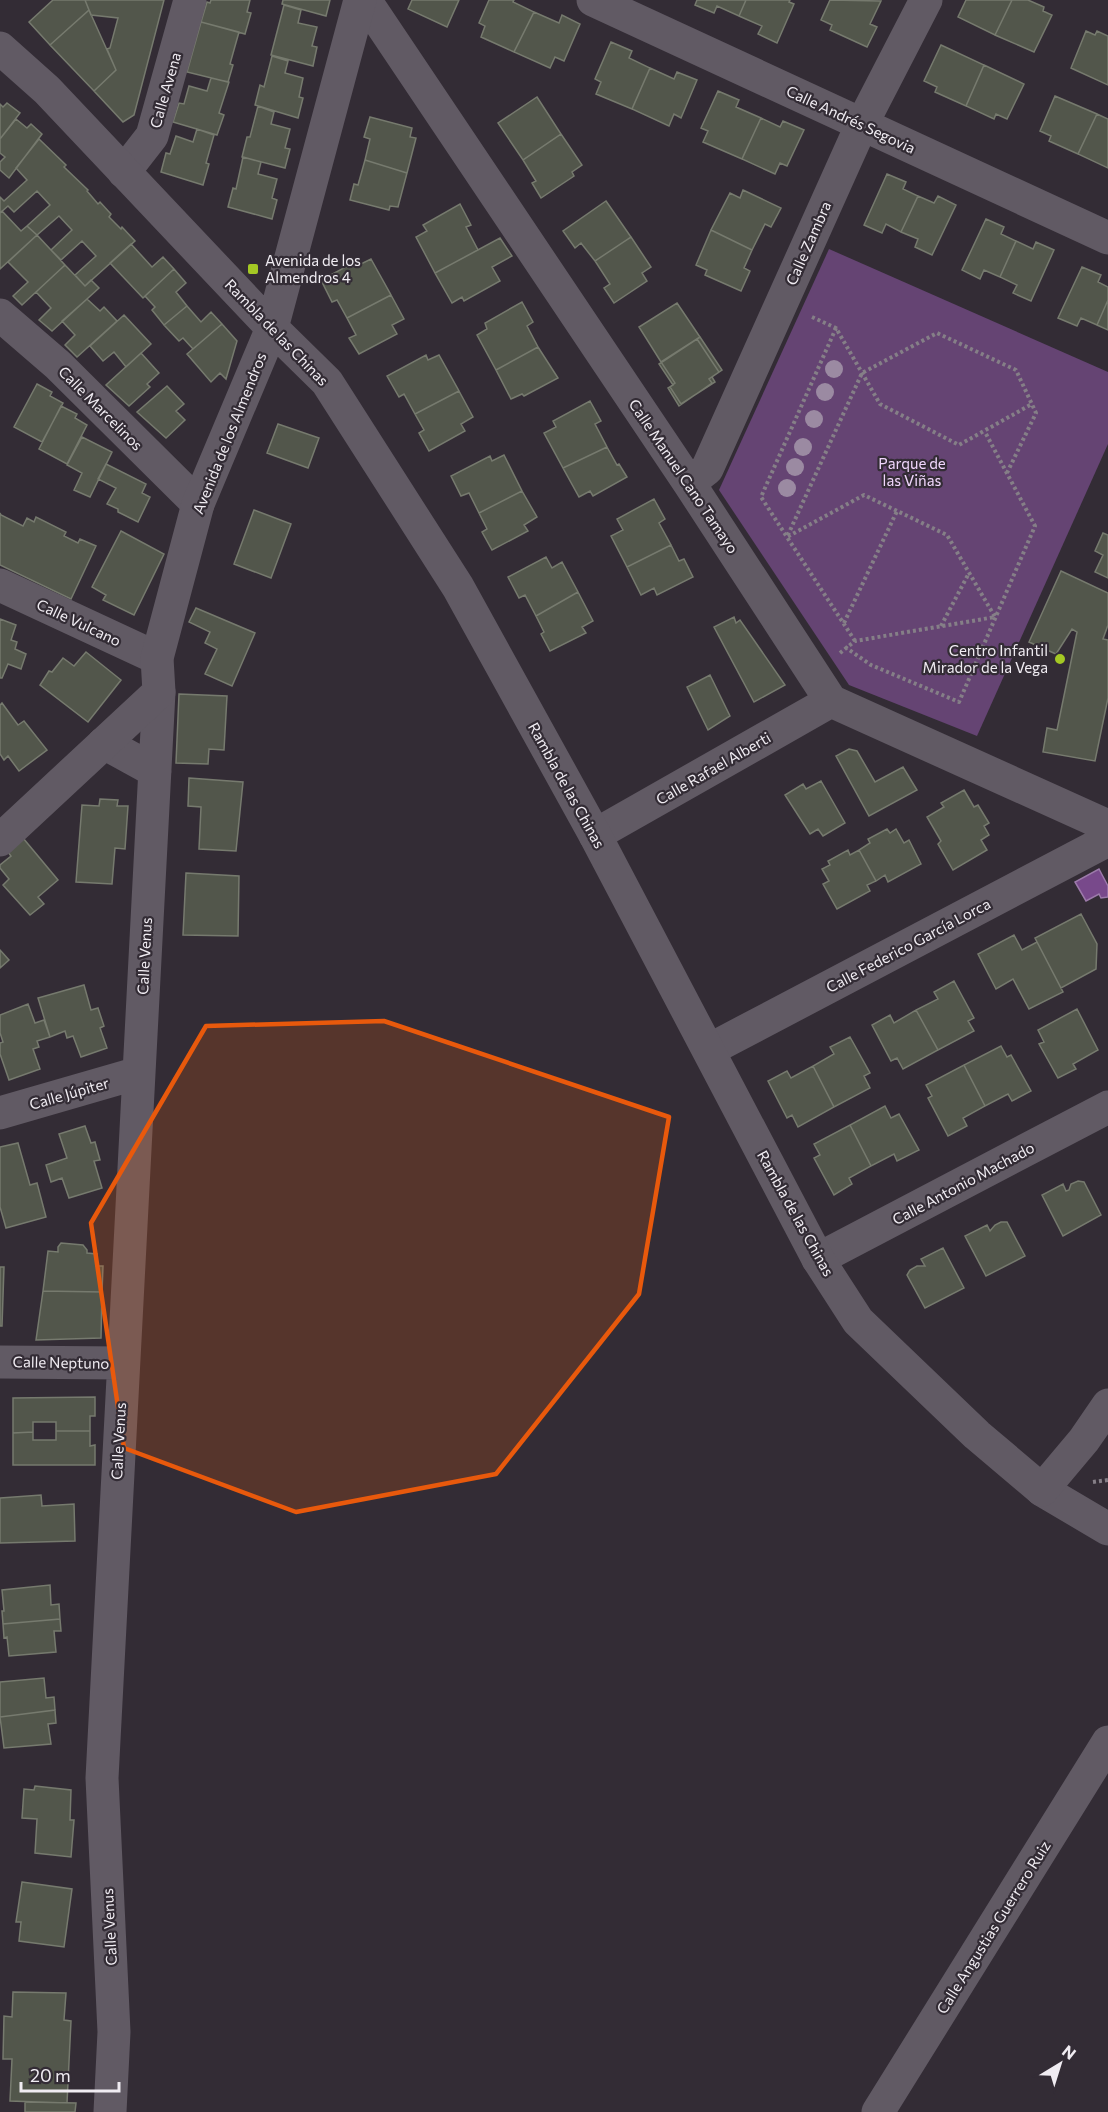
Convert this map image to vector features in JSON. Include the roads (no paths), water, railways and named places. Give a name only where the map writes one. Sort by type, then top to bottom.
[{"type":"street","name":"Calle Avena","points":[[124,172],[152,136],[190,0]]},
{"type":"street","name":"Avenida de los Almendros","points":[[159,692],[157,658],[198,504],[272,328],[360,0]]},
{"type":"street","name":"Calle Manuel Cano Tamayo","points":[[365,0],[689,483],[831,701]]},
{"type":"street","name":"Calle Andrés Segovia","points":[[593,0],[1108,238]]},
{"type":"street","name":"Calle Zambra","points":[[689,483],[707,469],[862,124],[926,0]]},
{"type":"street","name":"Rambla de las Chinas","points":[[0,48],[47,90],[272,328],[327,382],[458,588],[595,835],[818,1259],[858,1322],[977,1435],[1042,1490],[1108,1529]]},
{"type":"street","name":"Calle Marcelinos","points":[[0,315],[58,365],[198,504]]},
{"type":"street","name":"Calle Vulcano","points":[[0,585],[157,658]]},
{"type":"street","points":[[0,840],[159,692]]},
{"type":"street","name":"Calle Venus","points":[[110,2112],[114,2032],[102,1778],[159,692]]},
{"type":"street","name":"Calle Rafael Alberti","points":[[595,835],[831,701]]},
{"type":"street","points":[[831,701],[1108,826]]},
{"type":"street","points":[[104,743],[155,771]]},
{"type":"street","name":"Calle Federico García Lorca","points":[[709,1050],[1108,840]]},
{"type":"street","name":"Calle Júpiter","points":[[0,1113],[138,1073]]},
{"type":"street","name":"Calle Antonio Machado","points":[[818,1259],[1108,1107]]},
{"type":"street","name":"Calle Neptuno","points":[[0,1362],[122,1363]]},
{"type":"street","points":[[1042,1490],[1084,1440],[1108,1405]]},
{"type":"street","name":"Calle Angustias Guerrero Ruiz","points":[[878,2112],[1108,1742]]},
{"type":"place","name":"Avenida de los Almendros 4","points":[[253,269]]},
{"type":"place","name":"Centro Infantil Mirador de la Vega","points":[[1060,659]]},
{"type":"park label","name":"Parque de las Viñas","points":[[912,472]]}]
